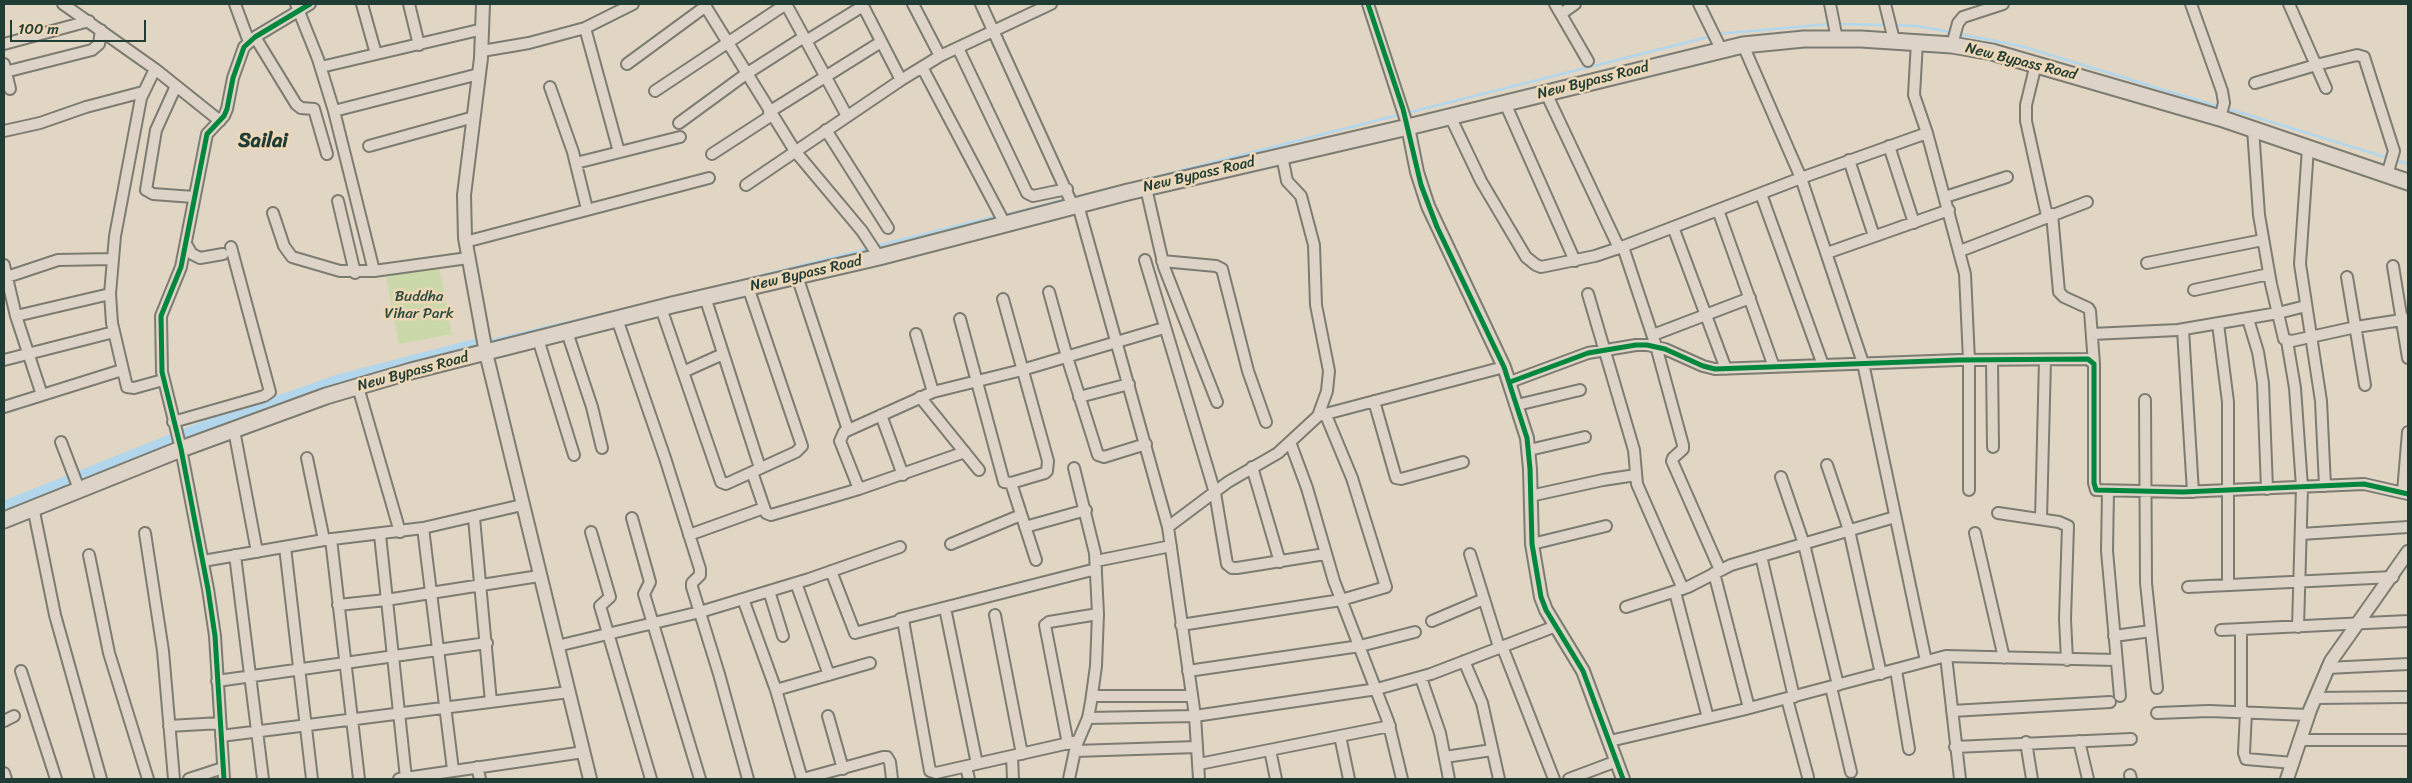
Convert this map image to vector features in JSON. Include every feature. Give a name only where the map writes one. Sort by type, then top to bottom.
[{"type":"main road","name":"New Bypass Road","points":[[4,520],[34,507],[76,482],[177,436],[234,430],[358,387],[617,319],[797,276],[874,249],[1072,199],[1146,188],[1282,156],[1406,118],[1450,116],[1546,93],[1718,41],[1743,45],[1804,39],[1835,31],[1892,30],[1918,42],[1952,45],[2222,110],[2253,129],[2408,182]]},
{"type":"street","points":[[63,4],[155,69],[220,121]]},
{"type":"street","points":[[235,4],[252,39],[296,104],[301,108],[314,109],[327,154]]},
{"type":"street","points":[[224,779],[213,626],[203,561],[177,436],[163,380],[161,316],[181,267],[207,134],[220,121],[227,109],[238,62],[252,39],[297,7],[310,4]]},
{"type":"street","points":[[362,4],[376,54]]},
{"type":"street","points":[[409,4],[418,45]]},
{"type":"street","points":[[483,4],[482,51],[464,195],[465,242],[486,353],[590,779]]},
{"type":"street","points":[[482,51],[529,43],[585,28],[633,4]]},
{"type":"street","points":[[655,91],[786,4],[847,116]]},
{"type":"street","points":[[913,4],[940,56]]},
{"type":"street","points":[[981,4],[1072,199],[1117,342],[1146,444],[1168,527],[1195,716],[1199,779]]},
{"type":"street","points":[[746,185],[901,80],[940,56],[994,32],[1032,8],[1051,4]]},
{"type":"street","points":[[1368,4],[1406,118],[1417,172],[1428,206],[1504,367],[1517,405],[1529,450],[1532,544],[1541,597],[1583,670],[1623,779]]},
{"type":"street","points":[[1555,4],[1588,60]]},
{"type":"street","points":[[1561,14],[1575,4]]},
{"type":"street","points":[[1699,4],[1718,41]]},
{"type":"street","points":[[1830,4],[1835,31]]},
{"type":"street","points":[[1885,4],[1892,30]]},
{"type":"street","points":[[1952,45],[1958,23],[1963,17],[2002,4]]},
{"type":"street","points":[[2191,4],[2222,91],[2222,110]]},
{"type":"street","points":[[2288,4],[2326,88]]},
{"type":"street","points":[[627,64],[705,5],[795,151],[874,249]]},
{"type":"street","points":[[679,123],[746,74],[862,5],[901,80]]},
{"type":"street","points":[[297,7],[320,67],[334,111],[374,271]]},
{"type":"street","points":[[4,44],[89,21]]},
{"type":"street","points":[[320,67],[483,28]]},
{"type":"street","points":[[585,28],[619,152]]},
{"type":"street","points":[[10,89],[5,68],[92,50],[99,44],[101,30]]},
{"type":"street","points":[[712,154],[825,75],[881,42]]},
{"type":"street","points":[[1918,42],[1914,95],[1949,210],[1960,251],[1966,284],[1969,360],[1969,490]]},
{"type":"street","points":[[1743,45],[1801,178],[1863,363],[1926,662]]},
{"type":"street","points":[[958,48],[1026,193],[1033,196],[1072,199]]},
{"type":"street","points":[[2255,83],[2357,55],[2364,57],[2393,157],[2387,175]]},
{"type":"street","points":[[2036,64],[2026,105],[2026,121],[2050,215],[2059,292],[2064,297],[2088,308],[2091,316],[2094,364],[2094,483],[2096,490],[2193,492],[2364,484],[2406,493],[2408,432]]},
{"type":"street","points":[[922,67],[1002,218]]},
{"type":"street","points":[[155,69],[143,92],[121,198],[112,258],[110,294],[114,332],[127,387],[130,389],[163,380]]},
{"type":"street","points":[[334,111],[479,74]]},
{"type":"street","points":[[176,86],[159,122],[146,190],[153,194],[194,197]]},
{"type":"street","points":[[550,87],[576,163],[587,209]]},
{"type":"street","points":[[4,131],[40,123],[86,107],[143,92]]},
{"type":"street","points":[[1546,93],[1621,247],[1656,346],[1683,445],[1683,449],[1672,458],[1672,461],[1717,572],[1749,708]]},
{"type":"street","points":[[1505,103],[1575,261]]},
{"type":"street","points":[[369,146],[474,116]]},
{"type":"street","points":[[1450,116],[1481,181],[1526,257],[1536,265],[1541,266],[1575,261],[1621,247],[1849,160],[1927,133]]},
{"type":"street","points":[[2253,129],[2256,192],[2262,240],[2282,335],[2287,341],[2295,388],[2302,487],[2298,627]]},
{"type":"street","points":[[826,130],[888,228]]},
{"type":"street","points":[[576,163],[680,137]]},
{"type":"street","points":[[1888,146],[1914,223]]},
{"type":"street","points":[[2308,148],[2299,250],[2301,276],[2321,401],[2325,486]]},
{"type":"street","points":[[1181,625],[1341,600],[1383,590],[1387,584],[1352,478],[1322,414],[1329,371],[1316,305],[1314,245],[1301,196],[1287,181],[1282,156]]},
{"type":"street","points":[[1849,160],[1874,236]]},
{"type":"street","points":[[1945,197],[2007,177]]},
{"type":"street","points":[[465,242],[709,178]]},
{"type":"street","points":[[1146,188],[1162,261],[1217,402]]},
{"type":"street","points":[[1760,194],[1822,365]]},
{"type":"street","points":[[338,201],[355,272]]},
{"type":"street","points":[[1960,251],[2087,202]]},
{"type":"street","points":[[1718,210],[1774,367]]},
{"type":"street","points":[[1827,253],[1949,210]]},
{"type":"street","points":[[274,213],[284,246],[292,257],[332,269],[355,272],[374,271],[468,258]]},
{"type":"street","points":[[1673,227],[1726,368]]},
{"type":"street","points":[[2147,263],[2262,240]]},
{"type":"street","points":[[186,244],[192,254],[200,258],[223,254]]},
{"type":"street","points":[[177,436],[270,392],[231,247]]},
{"type":"street","points":[[5,277],[58,260],[112,258]]},
{"type":"street","points":[[1145,260],[1214,493],[1226,560],[1229,567],[1238,568],[1326,554]]},
{"type":"street","points":[[1162,261],[1216,266],[1222,269],[1248,371],[1266,422]]},
{"type":"street","points":[[4,265],[5,277],[16,316],[42,395]]},
{"type":"street","points":[[2393,266],[2406,320],[2408,357]]},
{"type":"street","points":[[2194,290],[2269,274]]},
{"type":"street","points":[[797,276],[848,430]]},
{"type":"street","points":[[2347,277],[2365,385]]},
{"type":"street","points":[[661,308],[721,482],[726,484],[796,452],[802,446],[748,287]]},
{"type":"street","points":[[1049,292],[1097,452],[1101,457],[1146,444]]},
{"type":"street","points":[[16,316],[110,294]]},
{"type":"street","points":[[1588,294],[1634,450],[1637,484],[1679,590],[1708,718]]},
{"type":"street","points":[[705,297],[756,470],[766,513],[771,515],[859,489],[964,452]]},
{"type":"street","points":[[1652,335],[1750,298]]},
{"type":"street","points":[[960,319],[1004,482],[1011,483],[1044,473],[1048,467],[1004,299]]},
{"type":"street","points":[[2092,334],[2183,330],[2278,313],[2306,306]]},
{"type":"street","points":[[2248,318],[2264,382],[2267,489]]},
{"type":"street","points":[[617,319],[665,458],[700,572],[692,583],[748,779]]},
{"type":"street","points":[[2287,341],[2356,327],[2406,320]]},
{"type":"street","points":[[2218,324],[2228,402],[2228,584]]},
{"type":"street","points":[[859,489],[840,441],[842,434],[848,430],[933,392],[1022,370],[1164,328]]},
{"type":"street","points":[[2183,330],[2193,492]]},
{"type":"street","points":[[4,360],[114,332]]},
{"type":"street","points":[[567,332],[592,407],[602,448]]},
{"type":"street","points":[[916,334],[933,392]]},
{"type":"street","points":[[538,339],[574,455]]},
{"type":"street","points":[[1510,382],[1570,359],[1605,350],[1636,345],[1656,346],[1703,366],[1726,368],[1969,360],[2088,359],[2094,364]]},
{"type":"street","points":[[683,372],[723,354]]},
{"type":"street","points":[[1992,360],[1993,447]]},
{"type":"street","points":[[2041,519],[2045,360]]},
{"type":"street","points":[[1168,527],[1252,467],[1278,453],[1322,414],[1504,367]]},
{"type":"street","points":[[4,407],[122,370]]},
{"type":"street","points":[[1080,397],[1129,384]]},
{"type":"street","points":[[358,387],[400,532]]},
{"type":"street","points":[[1517,405],[1580,390]]},
{"type":"street","points":[[920,397],[979,470]]},
{"type":"street","points":[[1374,400],[1396,478],[1401,479],[1462,462]]},
{"type":"street","points":[[2145,400],[2144,492],[2146,583],[2157,688]]},
{"type":"street","points":[[881,415],[903,475]]},
{"type":"street","points":[[234,430],[257,552]]},
{"type":"street","points":[[1529,450],[1585,436]]},
{"type":"street","points":[[61,442],[76,482]]},
{"type":"street","points":[[1290,442],[1307,488],[1341,600],[1390,726],[1402,779]]},
{"type":"street","points":[[307,458],[327,540],[338,605],[359,779]]},
{"type":"street","points":[[1827,465],[1849,530],[1882,674]]},
{"type":"street","points":[[1252,467],[1280,562]]},
{"type":"street","points":[[1069,779],[1074,745],[1088,718],[1092,696],[1096,666],[1098,614],[1096,565],[1086,510],[1074,468]]},
{"type":"street","points":[[1530,496],[1603,480],[1636,475]]},
{"type":"street","points":[[1781,477],[1804,544],[1851,772]]},
{"type":"street","points":[[1011,483],[1036,560]]},
{"type":"street","points":[[2108,491],[2106,551],[2120,696]]},
{"type":"street","points":[[203,561],[327,540],[424,528],[474,518],[522,505]]},
{"type":"street","points":[[34,507],[55,614],[101,779]]},
{"type":"street","points":[[689,535],[764,508]]},
{"type":"street","points":[[1025,527],[1086,510]]},
{"type":"street","points":[[1998,513],[2064,523],[2069,530],[2065,619],[2067,660]]},
{"type":"street","points":[[952,544],[1022,516]]},
{"type":"street","points":[[1626,607],[1679,590],[1717,572],[1761,556],[1895,517]]},
{"type":"street","points":[[474,518],[491,702]]},
{"type":"street","points":[[632,518],[649,578],[649,585],[644,591],[700,779]]},
{"type":"street","points":[[1532,544],[1606,526]]},
{"type":"street","points":[[2301,534],[2408,527]]},
{"type":"street","points":[[424,528],[453,770]]},
{"type":"street","points":[[591,532],[610,597],[600,606],[651,779]]},
{"type":"street","points":[[1975,533],[2004,658]]},
{"type":"street","points":[[145,534],[163,651],[174,779]]},
{"type":"street","points":[[380,534],[400,714],[401,779],[584,752]]},
{"type":"street","points":[[832,571],[855,633],[1096,565],[1171,546]]},
{"type":"street","points":[[285,547],[312,779]]},
{"type":"street","points":[[557,646],[700,612],[796,583],[900,547]]},
{"type":"street","points":[[1470,554],[1501,647],[1554,779]]},
{"type":"street","points":[[90,555],[109,653],[148,779]]},
{"type":"street","points":[[236,555],[263,779]]},
{"type":"street","points":[[2289,779],[2308,715],[2327,668],[2407,555]]},
{"type":"street","points":[[1761,556],[1808,777]]},
{"type":"street","points":[[338,605],[433,594],[539,576]]},
{"type":"street","points":[[2188,587],[2300,580],[2393,577]]},
{"type":"street","points":[[796,583],[829,675]]},
{"type":"street","points":[[769,591],[783,636]]},
{"type":"street","points":[[743,599],[776,690],[802,779],[887,757],[890,762],[892,779]]},
{"type":"street","points":[[1432,621],[1484,599]]},
{"type":"street","points":[[945,608],[977,764]]},
{"type":"street","points":[[1074,745],[1045,625],[1049,622],[1098,614]]},
{"type":"street","points":[[995,615],[1022,754]]},
{"type":"street","points":[[900,619],[903,622],[930,771],[936,773],[1012,756],[1074,745],[1198,747]]},
{"type":"street","points":[[2221,630],[2408,621]]},
{"type":"street","points":[[1088,718],[1195,716],[1377,689],[1421,678],[1556,626]]},
{"type":"street","points":[[2242,630],[2244,753],[2246,759],[2293,763]]},
{"type":"street","points":[[2114,636],[2151,631]]},
{"type":"street","points":[[1188,671],[1360,646],[1415,632]]},
{"type":"street","points":[[217,680],[487,643]]},
{"type":"street","points":[[1610,741],[1791,698],[1946,656],[2116,660]]},
{"type":"street","points":[[1946,656],[1960,779]]},
{"type":"street","points":[[1464,661],[1482,703],[1499,779]]},
{"type":"street","points":[[776,690],[870,663]]},
{"type":"street","points":[[2327,668],[2408,664]]},
{"type":"street","points":[[1896,670],[1909,749]]},
{"type":"street","points":[[22,671],[56,779]]},
{"type":"street","points":[[1421,678],[1438,724],[1450,779]]},
{"type":"street","points":[[221,736],[306,727],[569,692]]},
{"type":"street","points":[[1092,696],[1192,696]]},
{"type":"street","points":[[2315,698],[2408,697]]},
{"type":"street","points":[[1952,710],[2110,702]]},
{"type":"street","points":[[2157,713],[2244,712],[2308,715]]},
{"type":"street","points":[[4,721],[14,716]]},
{"type":"street","points":[[828,716],[843,768]]},
{"type":"street","points":[[169,726],[220,723]]},
{"type":"street","points":[[1199,764],[1390,726]]},
{"type":"street","points":[[1340,736],[1349,779]]},
{"type":"street","points":[[1955,747],[2026,742],[2131,739]]},
{"type":"street","points":[[2300,740],[2408,740]]},
{"type":"street","points":[[2079,741],[2088,779]]},
{"type":"street","points":[[2026,742],[2032,779]]},
{"type":"street","points":[[1270,750],[1276,779]]},
{"type":"street","points":[[1445,757],[1492,750]]},
{"type":"street","points":[[1012,756],[1013,779]]},
{"type":"street","points":[[1569,779],[1617,761]]},
{"type":"street","points":[[477,767],[480,779]]},
{"type":"street","points":[[966,767],[969,779]]},
{"type":"street","points":[[189,779],[223,768]]},
{"type":"street","points":[[4,773],[6,779]]},
{"type":"green space","name":"Buddha Vihar Park","points":[[438,261],[452,334],[399,344],[385,271]]},
{"type":"waterway","points":[[1717,34],[1831,24]]},
{"type":"waterway","points":[[1836,24],[1888,25]]},
{"type":"waterway","points":[[1894,25],[1917,26],[1950,32]]},
{"type":"waterway","points":[[1959,34],[2021,46],[2220,107]]},
{"type":"waterway","points":[[1407,113],[1712,36]]},
{"type":"waterway","points":[[2226,108],[2388,158]]},
{"type":"waterway","points":[[1073,198],[1402,114]]},
{"type":"waterway","points":[[2393,159],[2408,164]]},
{"type":"waterway","points":[[1005,215],[1067,199]]},
{"type":"waterway","points":[[876,246],[997,216]]},
{"type":"waterway","points":[[723,285],[871,248]]},
{"type":"waterway","points":[[488,341],[662,300]]},
{"type":"waterway","points":[[4,506],[202,427],[340,379],[474,344]]},
{"type":"cycle path","points":[[224,779],[215,636],[208,589],[181,449],[162,372],[161,316],[181,267],[207,134],[224,116],[227,109],[233,78],[244,47],[255,37],[310,4]]},
{"type":"cycle path","points":[[1368,4],[1403,109],[1421,185],[1437,227],[1504,367],[1527,438],[1530,469],[1532,544],[1541,597],[1546,610],[1583,671],[1623,779]]},
{"type":"cycle path","points":[[1510,382],[1588,353],[1636,345],[1647,345],[1665,349],[1703,366],[1715,369],[1959,360],[2088,359],[2094,364],[2094,483],[2096,490],[2183,492],[2364,484],[2408,494]]},
{"type":"district","name":"Sailai","points":[[263,142]]}]
